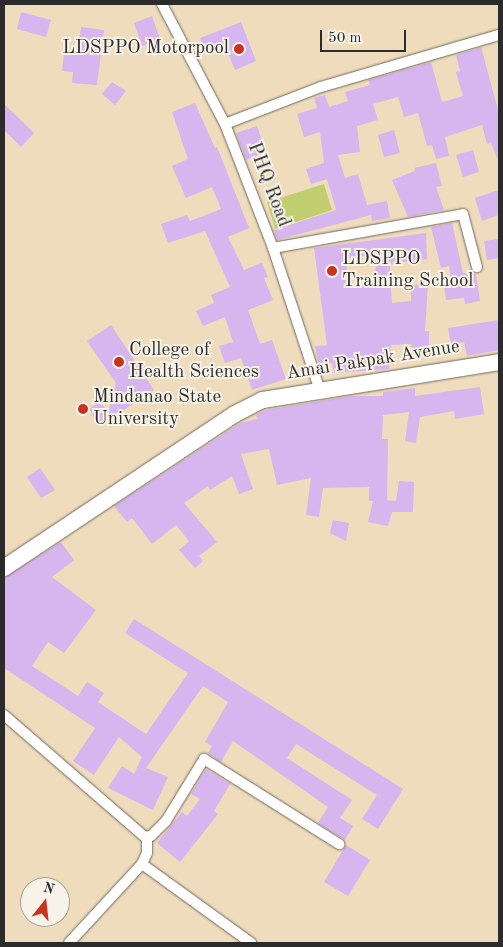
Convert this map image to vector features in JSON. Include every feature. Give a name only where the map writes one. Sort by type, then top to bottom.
[{"type":"highway","name":"Amai Pakpak Avenue","points":[[4,568],[242,410],[263,400],[319,388],[499,363]]},
{"type":"street","name":"PHQ Road","points":[[162,4],[225,124],[274,248],[319,388]]},
{"type":"street","points":[[225,124],[321,87],[499,35]]},
{"type":"street","points":[[274,248],[463,214],[477,267]]},
{"type":"street","points":[[4,715],[138,833],[147,837]]},
{"type":"street","points":[[147,837],[166,822],[201,761],[208,760],[339,844]]},
{"type":"street","points":[[69,943],[142,864],[147,853],[147,837]]},
{"type":"street","points":[[142,864],[251,943]]},
{"type":"green space","points":[[324,184],[332,210],[275,229],[267,202]]},
{"type":"building","points":[[21,12],[51,20],[46,37],[17,29]]},
{"type":"building","points":[[152,16],[160,39],[142,46],[134,23]]},
{"type":"building","name":"LDSPPO Motorpool","points":[[241,22],[256,61],[235,70],[225,46],[206,53],[200,38]]},
{"type":"building","points":[[81,27],[104,30],[97,85],[72,83],[73,72],[62,71],[64,53],[78,54]]},
{"type":"building","points":[[481,47],[499,114],[499,163],[491,143],[487,144],[482,125],[445,137],[449,156],[436,159],[432,145],[427,146],[418,113],[404,117],[398,97],[373,104],[378,120],[357,126],[360,152],[338,155],[345,178],[358,174],[367,205],[387,201],[390,218],[372,221],[371,215],[277,240],[274,230],[336,210],[327,179],[311,184],[306,169],[324,163],[320,132],[304,137],[297,114],[317,108],[314,98],[325,95],[329,107],[348,101],[345,92],[370,85],[368,80],[431,62],[442,102],[463,96],[456,72],[460,71],[456,55]]},
{"type":"building","points":[[112,82],[126,91],[115,105],[102,94]]},
{"type":"building","points":[[195,103],[215,148],[217,147],[249,228],[228,237],[244,270],[262,263],[268,277],[264,278],[273,300],[248,310],[260,344],[272,340],[286,379],[252,390],[241,358],[225,363],[219,346],[233,342],[225,317],[203,326],[196,311],[214,303],[211,295],[230,287],[205,231],[168,243],[161,224],[187,215],[190,221],[221,209],[212,187],[186,198],[172,166],[188,159],[172,112]]},
{"type":"building","points":[[4,104],[34,133],[21,147],[4,130]]},
{"type":"building","points":[[257,126],[266,152],[246,160],[236,133]]},
{"type":"building","points":[[394,130],[400,153],[384,157],[378,135]]},
{"type":"building","points":[[473,150],[479,172],[463,177],[456,155]]},
{"type":"building","points":[[436,163],[442,186],[436,187],[444,210],[408,217],[392,180],[415,171],[414,168]]},
{"type":"building","points":[[499,190],[499,215],[482,221],[475,198]]},
{"type":"building","points":[[452,223],[463,273],[476,274],[480,301],[465,304],[464,298],[446,300],[444,285],[452,284],[449,266],[441,268],[431,227]]},
{"type":"building","points":[[426,233],[427,259],[390,264],[390,279],[392,303],[411,301],[411,285],[428,284],[425,331],[429,331],[429,351],[412,351],[411,344],[391,345],[389,369],[334,373],[332,363],[319,365],[315,346],[327,345],[314,248]],"holes":[[[374,255],[377,282],[348,286],[346,258]]]},
{"type":"building","points":[[499,239],[499,258],[487,260],[484,241]]},
{"type":"building","points":[[499,320],[499,350],[467,356],[464,342],[451,345],[448,328]]},
{"type":"building","name":"College of Health Sciences","points":[[111,325],[154,390],[100,426],[89,409],[100,401],[108,412],[116,383],[87,341]]},
{"type":"building","points":[[480,387],[484,414],[455,419],[454,411],[420,417],[416,443],[405,441],[409,412],[383,415],[382,439],[388,439],[387,500],[396,501],[399,481],[414,482],[413,512],[392,512],[388,526],[368,522],[373,501],[369,501],[369,487],[323,488],[319,517],[306,515],[311,478],[277,485],[269,449],[241,454],[253,489],[239,494],[232,476],[210,490],[208,486],[184,503],[217,542],[199,556],[203,561],[195,568],[179,550],[189,541],[176,525],[152,544],[132,518],[127,522],[114,506],[240,423],[257,419],[256,415],[266,410],[351,396],[383,396],[383,392],[415,388],[415,396]]},
{"type":"building","points":[[40,468],[55,490],[41,498],[27,477]]},
{"type":"building","points":[[333,520],[349,523],[346,541],[330,533]]},
{"type":"building","points":[[61,542],[74,560],[52,577],[96,610],[64,653],[48,642],[32,666],[78,696],[87,682],[104,693],[98,702],[146,734],[188,673],[125,633],[134,619],[403,789],[378,829],[362,819],[377,795],[296,744],[287,758],[352,800],[340,818],[353,826],[345,840],[318,823],[328,807],[233,741],[221,762],[208,753],[212,746],[205,742],[228,702],[203,686],[146,768],[168,777],[153,810],[108,788],[122,766],[134,774],[142,757],[119,737],[94,775],[73,761],[95,728],[4,668],[4,578]]},
{"type":"building","points":[[206,769],[230,784],[214,811],[218,814],[180,862],[157,843],[182,812],[187,816],[200,799],[191,794]]},
{"type":"building","points":[[346,845],[370,860],[348,896],[324,882]]},
{"type":"place","name":"LDSPPO Motorpool","points":[[239,49]]},
{"type":"place","name":"LDSPPO Training School","points":[[332,271]]},
{"type":"place","name":"College of Health Sciences","points":[[119,362]]},
{"type":"place","name":"Mindanao State University","points":[[83,409]]}]
